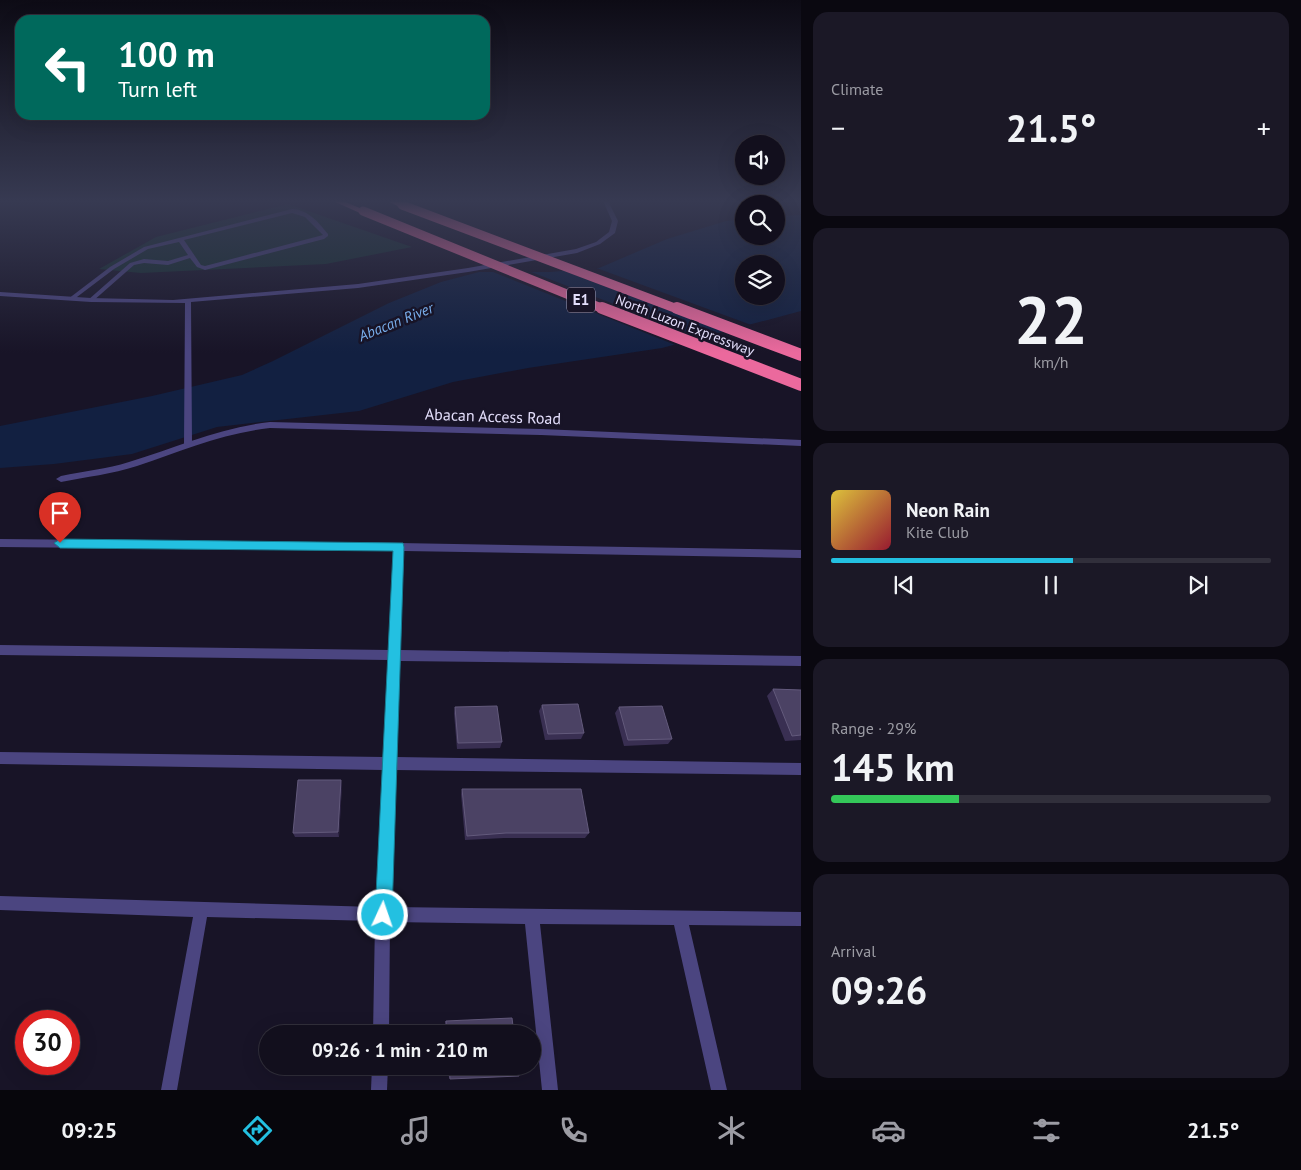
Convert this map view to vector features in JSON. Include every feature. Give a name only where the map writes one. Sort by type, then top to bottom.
[{"type":"highway","name":"North Luzon Expressway","points":[[463,252],[596,306],[801,385]]},
{"type":"highway","name":"North Luzon Expressway","points":[[527,252],[801,355]]},
{"type":"street","points":[[71,299],[112,268],[139,252]]},
{"type":"street","points":[[189,252],[199,266],[208,268],[269,252]]},
{"type":"street","points":[[0,294],[91,300],[188,301],[358,286],[468,270],[572,252]]},
{"type":"street","points":[[91,300],[132,264],[144,261],[168,263],[192,256]]},
{"type":"street","points":[[187,442],[188,301]]},
{"type":"street","name":"Abacan Access Road","points":[[61,479],[130,464],[187,442],[220,432],[270,425],[541,432],[801,443]]},
{"type":"street","points":[[0,543],[801,554]]},
{"type":"street","points":[[381,1025],[383,915],[399,547]]},
{"type":"street","points":[[0,650],[801,661]]},
{"type":"street","points":[[0,758],[801,769]]},
{"type":"street","points":[[0,903],[201,912],[532,918],[801,919]]},
{"type":"street","points":[[169,1090],[201,912]]},
{"type":"street","points":[[532,918],[550,1090]]},
{"type":"street","points":[[680,918],[719,1090]]},
{"type":"street","points":[[379,1090],[380,1075]]},
{"type":"green space","points":[[130,252],[387,252],[326,264],[141,273],[99,269]]},
{"type":"water","name":"Abacan River","points":[[637,252],[801,252],[801,311],[662,348],[528,368],[453,382],[359,411],[217,427],[132,454],[54,464],[0,468],[0,426],[152,396],[242,375],[389,303],[441,282],[479,272],[550,272],[599,268]]},
{"type":"pier","points":[[591,266],[754,326],[728,333],[559,269]]},
{"type":"pier","points":[[488,270],[526,270],[704,339],[678,346]]},
{"type":"building","points":[[773,689],[801,690],[801,735],[792,736]]},
{"type":"building","points":[[578,704],[584,733],[548,734],[542,705]]},
{"type":"building","points":[[497,706],[502,742],[458,743],[455,707]]},
{"type":"building","points":[[662,706],[672,739],[628,740],[619,707]]},
{"type":"building","points":[[298,780],[341,780],[338,832],[293,833]]},
{"type":"building","points":[[462,789],[581,789],[589,833],[506,833],[467,836]]},
{"type":"building","points":[[512,1018],[513,1025],[446,1025],[446,1021]]},
{"type":"building","points":[[450,1075],[519,1076],[450,1079]]},
{"type":"route","points":[[60,543],[399,547],[383,915]]}]
